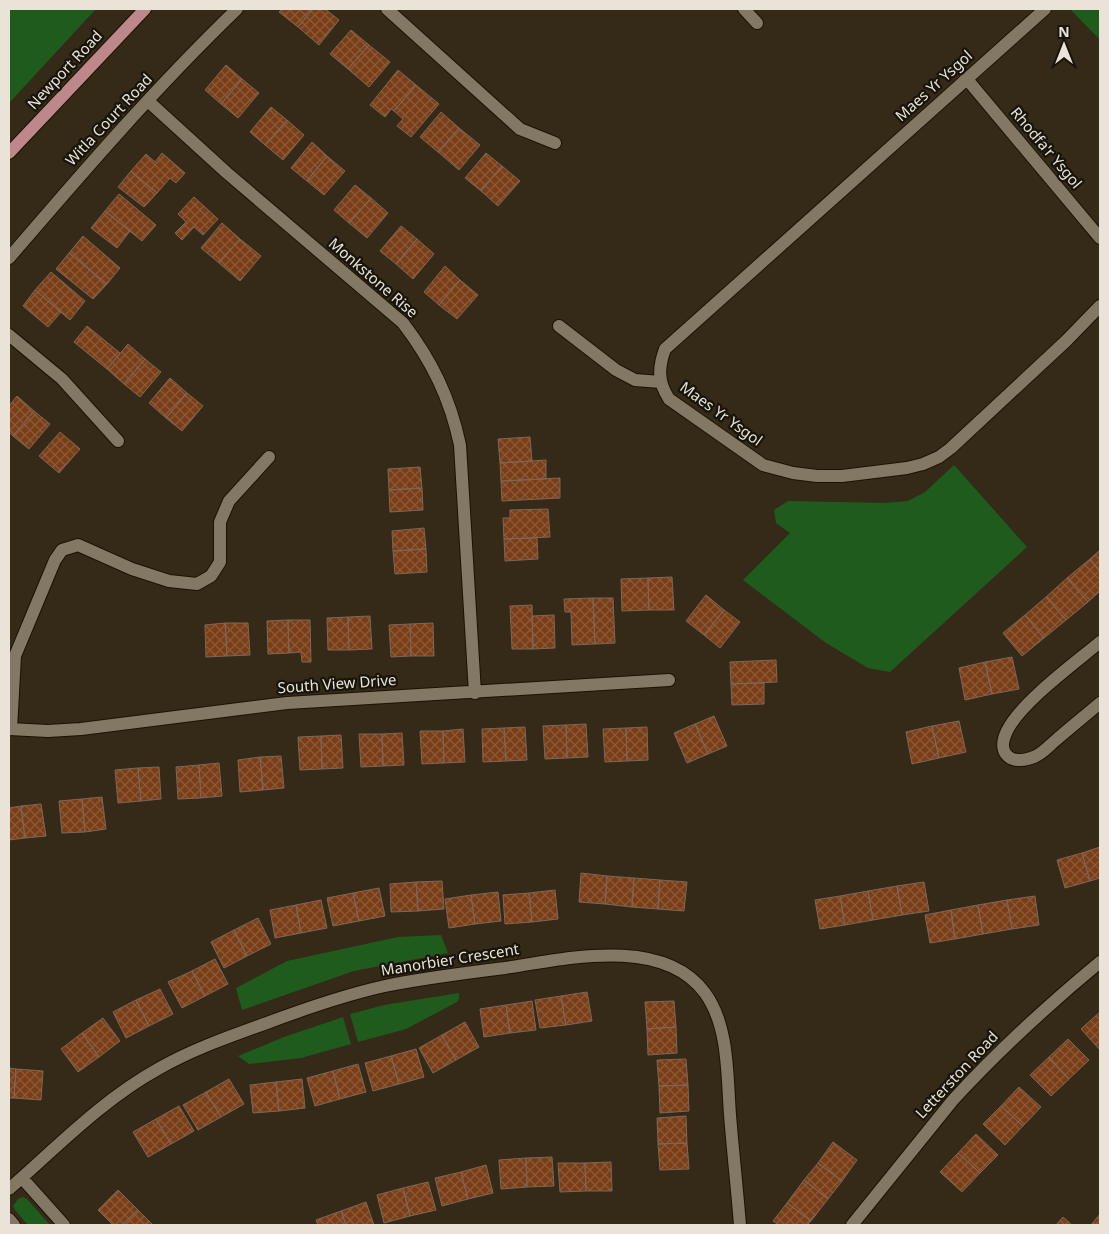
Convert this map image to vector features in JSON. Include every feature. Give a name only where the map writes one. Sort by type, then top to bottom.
[{"type":"main road","name":"Newport Road","points":[[9,153],[145,9]]},
{"type":"street","name":"Witla Court Road","points":[[9,258],[93,160],[209,36],[238,9]]},
{"type":"street","points":[[387,9],[520,129],[555,143]]},
{"type":"street","points":[[744,9],[757,23]]},
{"type":"street","name":"Maes Yr Ysgol","points":[[1045,9],[665,349],[660,361],[659,373],[669,399],[763,465],[793,473],[817,476],[842,476],[907,468],[923,464],[951,448],[1066,342],[1100,306]]},
{"type":"street","name":"Rhodfa'r Ysgol","points":[[966,78],[1100,238]]},
{"type":"street","name":"Monkstone Rise","points":[[148,101],[226,173],[403,323],[418,342],[432,366],[447,396],[454,416],[460,444],[475,692]]},
{"type":"street","points":[[559,326],[616,370],[635,380],[661,382]]},
{"type":"street","points":[[9,335],[62,379],[118,441]]},
{"type":"street","points":[[10,729],[14,656],[54,560],[62,550],[78,546],[132,569],[168,581],[197,584],[211,576],[220,562],[220,522],[229,502],[269,457]]},
{"type":"street","points":[[1100,642],[1021,711],[1007,731],[1003,745],[1007,755],[1013,760],[1024,761],[1038,755],[1100,703]]},
{"type":"street","name":"South View Drive","points":[[10,729],[48,731],[81,728],[287,703],[668,680]]},
{"type":"street","name":"Manorbier Crescent","points":[[9,1190],[78,1129],[134,1084],[179,1058],[240,1033],[323,1003],[387,986],[557,960],[628,955],[668,965],[687,976],[704,992],[717,1014],[725,1056],[740,1225]]},
{"type":"street","name":"Letterston Road","points":[[852,1225],[890,1176],[971,1080],[1019,1033],[1100,962]]},
{"type":"street","points":[[22,1178],[64,1225]]},
{"type":"street","points":[[9,1219],[14,1225]]},
{"type":"green space","points":[[9,9],[96,9],[9,103]]},
{"type":"green space","points":[[1070,9],[1100,9],[1100,40]]},
{"type":"green space","points":[[954,465],[1027,547],[890,672],[868,668],[826,643],[743,580],[790,533],[776,523],[774,510],[788,501],[885,503],[908,501],[925,492]]},
{"type":"green space","points":[[441,935],[448,953],[354,971],[242,1010],[236,988],[287,961],[398,937]]},
{"type":"green space","points":[[459,993],[457,1002],[406,1029],[358,1042],[350,1014],[384,1005]]},
{"type":"green space","points":[[343,1017],[351,1044],[301,1058],[249,1064],[238,1056],[284,1037]]},
{"type":"green space","points":[[22,1197],[27,1199],[50,1225],[28,1225],[13,1206]]},
{"type":"building","points":[[282,9],[313,9],[298,27],[279,12]]},
{"type":"building","points":[[313,9],[325,9],[339,20],[319,45],[298,27]]},
{"type":"building","points":[[351,30],[369,45],[348,69],[330,54]]},
{"type":"building","points":[[369,45],[390,62],[369,87],[348,69]]},
{"type":"building","points":[[226,65],[242,79],[221,104],[205,90]]},
{"type":"building","points":[[398,70],[416,85],[394,111],[391,109],[385,117],[370,105]]},
{"type":"building","points":[[242,79],[259,93],[238,118],[221,104]]},
{"type":"building","points":[[416,85],[439,104],[411,137],[397,126],[403,119],[394,111]]},
{"type":"building","points":[[271,107],[287,120],[265,145],[250,132]]},
{"type":"building","points":[[441,112],[459,128],[438,152],[420,137]]},
{"type":"building","points":[[287,120],[304,135],[283,160],[265,145]]},
{"type":"building","points":[[459,128],[480,145],[459,170],[438,152]]},
{"type":"building","points":[[312,142],[327,156],[307,181],[291,168]]},
{"type":"building","points":[[162,153],[185,173],[176,183],[170,178],[157,193],[131,171],[146,154],[155,162]]},
{"type":"building","points":[[486,153],[502,166],[481,191],[465,178]]},
{"type":"building","points":[[327,156],[345,171],[324,195],[307,181]]},
{"type":"building","points":[[502,166],[520,181],[498,206],[481,191]]},
{"type":"building","points":[[131,171],[157,193],[144,207],[118,187]]},
{"type":"building","points":[[355,185],[371,198],[349,223],[334,210]]},
{"type":"building","points":[[119,194],[156,225],[142,241],[105,211]]},
{"type":"building","points":[[194,197],[218,219],[203,235],[194,227],[182,240],[175,233],[186,222],[178,214]]},
{"type":"building","points":[[371,198],[388,213],[367,238],[349,223]]},
{"type":"building","points":[[105,211],[130,231],[117,248],[91,228]]},
{"type":"building","points":[[222,223],[240,239],[219,263],[201,248]]},
{"type":"building","points":[[401,226],[417,239],[396,264],[380,251]]},
{"type":"building","points":[[83,236],[120,268],[107,284],[69,253]]},
{"type":"building","points":[[240,239],[261,256],[240,281],[219,263]]},
{"type":"building","points":[[417,239],[434,254],[413,279],[396,264]]},
{"type":"building","points":[[69,253],[107,284],[93,299],[56,269]]},
{"type":"building","points":[[445,266],[460,280],[439,305],[424,292]]},
{"type":"building","points":[[51,272],[85,301],[70,320],[35,290]]},
{"type":"building","points":[[460,280],[478,295],[457,319],[439,305]]},
{"type":"building","points":[[35,290],[61,312],[48,327],[23,306]]},
{"type":"building","points":[[87,326],[120,353],[107,369],[74,342]]},
{"type":"building","points":[[128,344],[145,359],[124,384],[107,369]]},
{"type":"building","points":[[145,359],[161,372],[140,397],[124,384]]},
{"type":"building","points":[[170,378],[187,393],[166,418],[149,403]]},
{"type":"building","points":[[187,393],[203,406],[182,431],[166,418]]},
{"type":"building","points":[[17,396],[34,411],[13,436],[9,432],[9,406]]},
{"type":"building","points":[[34,411],[50,424],[29,449],[13,436]]},
{"type":"building","points":[[60,432],[80,449],[59,473],[39,456]]},
{"type":"building","points":[[530,437],[532,461],[500,463],[498,439]]},
{"type":"building","points":[[546,460],[546,479],[501,481],[500,463]]},
{"type":"building","points":[[420,467],[422,488],[389,490],[388,469]]},
{"type":"building","points":[[560,478],[560,498],[502,501],[501,481]]},
{"type":"building","points":[[422,488],[423,510],[390,512],[389,490]]},
{"type":"building","points":[[548,509],[550,537],[504,539],[503,518],[510,518],[510,510]]},
{"type":"building","points":[[424,528],[426,549],[393,551],[392,531]]},
{"type":"building","points":[[537,538],[538,559],[505,561],[504,539]]},
{"type":"building","points":[[426,549],[427,572],[395,574],[393,551]]},
{"type":"building","points":[[1100,550],[1100,572],[1090,559]]},
{"type":"building","points":[[1090,559],[1100,572],[1100,591],[1088,602],[1067,578]]},
{"type":"building","points":[[672,577],[674,610],[649,610],[648,578]]},
{"type":"building","points":[[648,578],[649,610],[622,611],[621,579]]},
{"type":"building","points":[[1067,578],[1088,602],[1066,620],[1046,597]]},
{"type":"building","points":[[706,595],[724,610],[704,635],[686,621]]},
{"type":"building","points":[[1046,597],[1066,620],[1044,638],[1025,615]]},
{"type":"building","points":[[593,598],[613,598],[615,643],[595,644]]},
{"type":"building","points":[[593,598],[595,644],[572,645],[571,612],[565,612],[564,599]]},
{"type":"building","points":[[532,605],[533,649],[512,649],[510,606]]},
{"type":"building","points":[[724,610],[740,622],[720,648],[704,635]]},
{"type":"building","points":[[554,615],[555,648],[533,649],[532,616]]},
{"type":"building","points":[[1025,615],[1044,638],[1022,656],[1003,633]]},
{"type":"building","points":[[370,616],[372,649],[349,650],[348,617]]},
{"type":"building","points":[[348,617],[349,650],[328,650],[327,618]]},
{"type":"building","points":[[288,620],[289,653],[268,654],[267,621]]},
{"type":"building","points":[[288,620],[310,620],[311,662],[302,662],[301,652],[289,653]]},
{"type":"building","points":[[225,623],[227,656],[206,657],[205,625]]},
{"type":"building","points":[[225,623],[248,623],[250,655],[227,656]]},
{"type":"building","points":[[433,623],[434,656],[411,656],[410,624]]},
{"type":"building","points":[[410,624],[411,656],[391,657],[389,625]]},
{"type":"building","points":[[1012,657],[1019,689],[992,694],[985,662]]},
{"type":"building","points":[[776,660],[777,682],[731,684],[730,662]]},
{"type":"building","points":[[985,662],[992,694],[965,700],[959,668]]},
{"type":"building","points":[[764,683],[764,704],[732,705],[731,684]]},
{"type":"building","points":[[714,716],[727,746],[708,754],[695,724]]},
{"type":"building","points":[[959,721],[966,752],[939,758],[932,726]]},
{"type":"building","points":[[586,724],[588,757],[567,758],[566,725]]},
{"type":"building","points":[[695,724],[708,754],[687,763],[674,733]]},
{"type":"building","points":[[566,725],[567,758],[545,759],[543,726]]},
{"type":"building","points":[[932,726],[939,758],[912,764],[906,732]]},
{"type":"building","points":[[525,727],[527,760],[506,761],[504,728]]},
{"type":"building","points":[[647,727],[648,760],[627,761],[626,728]]},
{"type":"building","points":[[504,728],[506,761],[483,762],[482,729]]},
{"type":"building","points":[[626,728],[627,761],[605,762],[603,729]]},
{"type":"building","points":[[463,729],[465,762],[444,763],[443,731]]},
{"type":"building","points":[[420,731],[443,731],[444,763],[422,764]]},
{"type":"building","points":[[402,733],[404,765],[383,766],[382,734]]},
{"type":"building","points":[[359,734],[382,734],[383,766],[361,767]]},
{"type":"building","points":[[341,735],[343,768],[322,769],[321,736]]},
{"type":"building","points":[[321,736],[322,769],[300,770],[298,737]]},
{"type":"building","points":[[281,756],[284,788],[263,790],[260,757]]},
{"type":"building","points":[[260,757],[263,790],[240,792],[238,760]]},
{"type":"building","points":[[219,763],[222,796],[201,798],[199,765]]},
{"type":"building","points":[[199,765],[201,798],[178,799],[176,767]]},
{"type":"building","points":[[159,767],[161,799],[141,801],[138,768]]},
{"type":"building","points":[[138,768],[141,801],[118,803],[115,770]]},
{"type":"building","points":[[102,797],[106,829],[85,832],[82,799]]},
{"type":"building","points":[[82,799],[85,832],[62,833],[59,801]]},
{"type":"building","points":[[41,804],[46,836],[25,838],[21,806]]},
{"type":"building","points":[[21,806],[25,838],[9,840],[9,808]]},
{"type":"building","points":[[1100,847],[1100,878],[1090,881],[1082,853]]},
{"type":"building","points":[[1082,853],[1090,881],[1065,888],[1057,860]]},
{"type":"building","points":[[581,873],[607,876],[605,904],[579,902]]},
{"type":"building","points":[[607,876],[634,878],[632,907],[605,904]]},
{"type":"building","points":[[634,878],[660,880],[658,909],[632,907]]},
{"type":"building","points":[[660,880],[687,882],[684,911],[658,909]]},
{"type":"building","points":[[442,881],[444,909],[418,911],[416,882]]},
{"type":"building","points":[[416,882],[418,911],[391,912],[390,884]]},
{"type":"building","points":[[924,882],[929,911],[902,915],[897,886]]},
{"type":"building","points":[[897,886],[902,915],[873,920],[868,891]]},
{"type":"building","points":[[379,888],[385,916],[359,921],[353,893]]},
{"type":"building","points":[[555,890],[558,919],[532,922],[529,893]]},
{"type":"building","points":[[868,891],[873,920],[845,925],[840,896]]},
{"type":"building","points":[[498,892],[501,921],[475,924],[471,895]]},
{"type":"building","points":[[353,893],[359,921],[333,926],[327,898]]},
{"type":"building","points":[[529,893],[532,922],[505,924],[503,895]]},
{"type":"building","points":[[471,895],[475,924],[449,928],[445,899]]},
{"type":"building","points":[[840,896],[845,925],[820,929],[815,900]]},
{"type":"building","points":[[1035,896],[1039,925],[1012,929],[1007,900]]},
{"type":"building","points":[[321,900],[327,928],[301,933],[296,905]]},
{"type":"building","points":[[1007,900],[1012,929],[983,934],[978,905]]},
{"type":"building","points":[[296,905],[301,933],[275,938],[270,910]]},
{"type":"building","points":[[978,905],[983,934],[955,939],[951,910]]},
{"type":"building","points":[[951,910],[955,939],[930,943],[925,915]]},
{"type":"building","points":[[258,918],[271,944],[247,956],[234,930]]},
{"type":"building","points":[[234,930],[247,956],[224,968],[211,942]]},
{"type":"building","points":[[215,959],[228,984],[205,996],[192,971]]},
{"type":"building","points":[[192,971],[205,996],[182,1008],[168,982]]},
{"type":"building","points":[[160,989],[173,1014],[149,1026],[136,1000]]},
{"type":"building","points":[[587,992],[592,1021],[566,1025],[561,996]]},
{"type":"building","points":[[561,996],[566,1025],[540,1028],[535,1000]]},
{"type":"building","points":[[136,1000],[149,1026],[126,1038],[113,1012]]},
{"type":"building","points":[[532,1001],[536,1030],[510,1033],[506,1005]]},
{"type":"building","points":[[674,1001],[676,1027],[647,1029],[645,1002]]},
{"type":"building","points":[[506,1005],[510,1033],[484,1037],[480,1009]]},
{"type":"building","points":[[1100,1012],[1100,1050],[1081,1029]]},
{"type":"building","points":[[103,1018],[120,1041],[99,1057],[82,1033]]},
{"type":"building","points":[[465,1022],[479,1047],[456,1060],[442,1035]]},
{"type":"building","points":[[676,1027],[677,1053],[648,1055],[647,1029]]},
{"type":"building","points":[[82,1033],[99,1057],[78,1072],[61,1049]]},
{"type":"building","points":[[442,1035],[456,1060],[433,1073],[419,1048]]},
{"type":"building","points":[[1068,1039],[1089,1060],[1069,1079],[1049,1057]]},
{"type":"building","points":[[416,1049],[424,1077],[399,1084],[391,1056]]},
{"type":"building","points":[[391,1056],[399,1084],[373,1091],[365,1063]]},
{"type":"building","points":[[1049,1057],[1069,1079],[1051,1096],[1030,1075]]},
{"type":"building","points":[[686,1059],[688,1085],[659,1086],[657,1060]]},
{"type":"building","points":[[358,1064],[366,1092],[340,1099],[333,1071]]},
{"type":"building","points":[[9,1068],[16,1069],[14,1098],[9,1098]]},
{"type":"building","points":[[16,1069],[43,1071],[41,1100],[14,1098]]},
{"type":"building","points":[[333,1071],[340,1099],[315,1106],[307,1078]]},
{"type":"building","points":[[229,1079],[244,1104],[221,1117],[206,1092]]},
{"type":"building","points":[[302,1079],[305,1108],[279,1111],[276,1082]]},
{"type":"building","points":[[276,1082],[279,1111],[253,1113],[250,1085]]},
{"type":"building","points":[[688,1085],[689,1111],[660,1113],[659,1086]]},
{"type":"building","points":[[1019,1087],[1041,1107],[1023,1126],[1001,1106]]},
{"type":"building","points":[[206,1092],[221,1117],[198,1130],[183,1105]]},
{"type":"building","points":[[179,1106],[194,1131],[171,1144],[156,1119]]},
{"type":"building","points":[[1001,1106],[1023,1126],[1005,1145],[983,1124]]},
{"type":"building","points":[[686,1116],[687,1143],[658,1144],[657,1118]]},
{"type":"building","points":[[156,1119],[171,1144],[148,1157],[133,1132]]},
{"type":"building","points":[[976,1134],[998,1155],[980,1173],[958,1153]]},
{"type":"building","points":[[833,1142],[857,1160],[842,1181],[818,1163]]},
{"type":"building","points":[[687,1143],[689,1169],[660,1170],[658,1144]]},
{"type":"building","points":[[958,1153],[980,1173],[962,1192],[940,1172]]},
{"type":"building","points":[[552,1157],[554,1186],[527,1187],[526,1158]]},
{"type":"building","points":[[526,1158],[527,1187],[501,1189],[499,1160]]},
{"type":"building","points":[[611,1162],[612,1191],[586,1191],[585,1163]]},
{"type":"building","points":[[558,1163],[585,1163],[586,1191],[560,1192]]},
{"type":"building","points":[[818,1163],[842,1181],[828,1199],[804,1180]]},
{"type":"building","points":[[486,1165],[493,1193],[468,1199],[461,1172]]},
{"type":"building","points":[[461,1172],[468,1199],[442,1206],[435,1178]]},
{"type":"building","points":[[804,1180],[828,1199],[811,1221],[787,1203]]},
{"type":"building","points":[[428,1182],[436,1210],[410,1216],[403,1188]]},
{"type":"building","points":[[403,1188],[410,1216],[384,1223],[377,1195]]},
{"type":"building","points":[[118,1190],[138,1210],[122,1225],[113,1225],[98,1210]]},
{"type":"building","points":[[366,1202],[374,1225],[346,1225],[341,1211]]},
{"type":"building","points":[[787,1203],[811,1221],[807,1225],[779,1225],[773,1221]]},
{"type":"building","points":[[138,1210],[153,1225],[122,1225]]},
{"type":"building","points":[[341,1211],[346,1225],[318,1225],[316,1220]]},
{"type":"building","points":[[1100,1214],[1100,1225],[1091,1225]]},
{"type":"building","points":[[1063,1217],[1072,1225],[1056,1225]]}]
